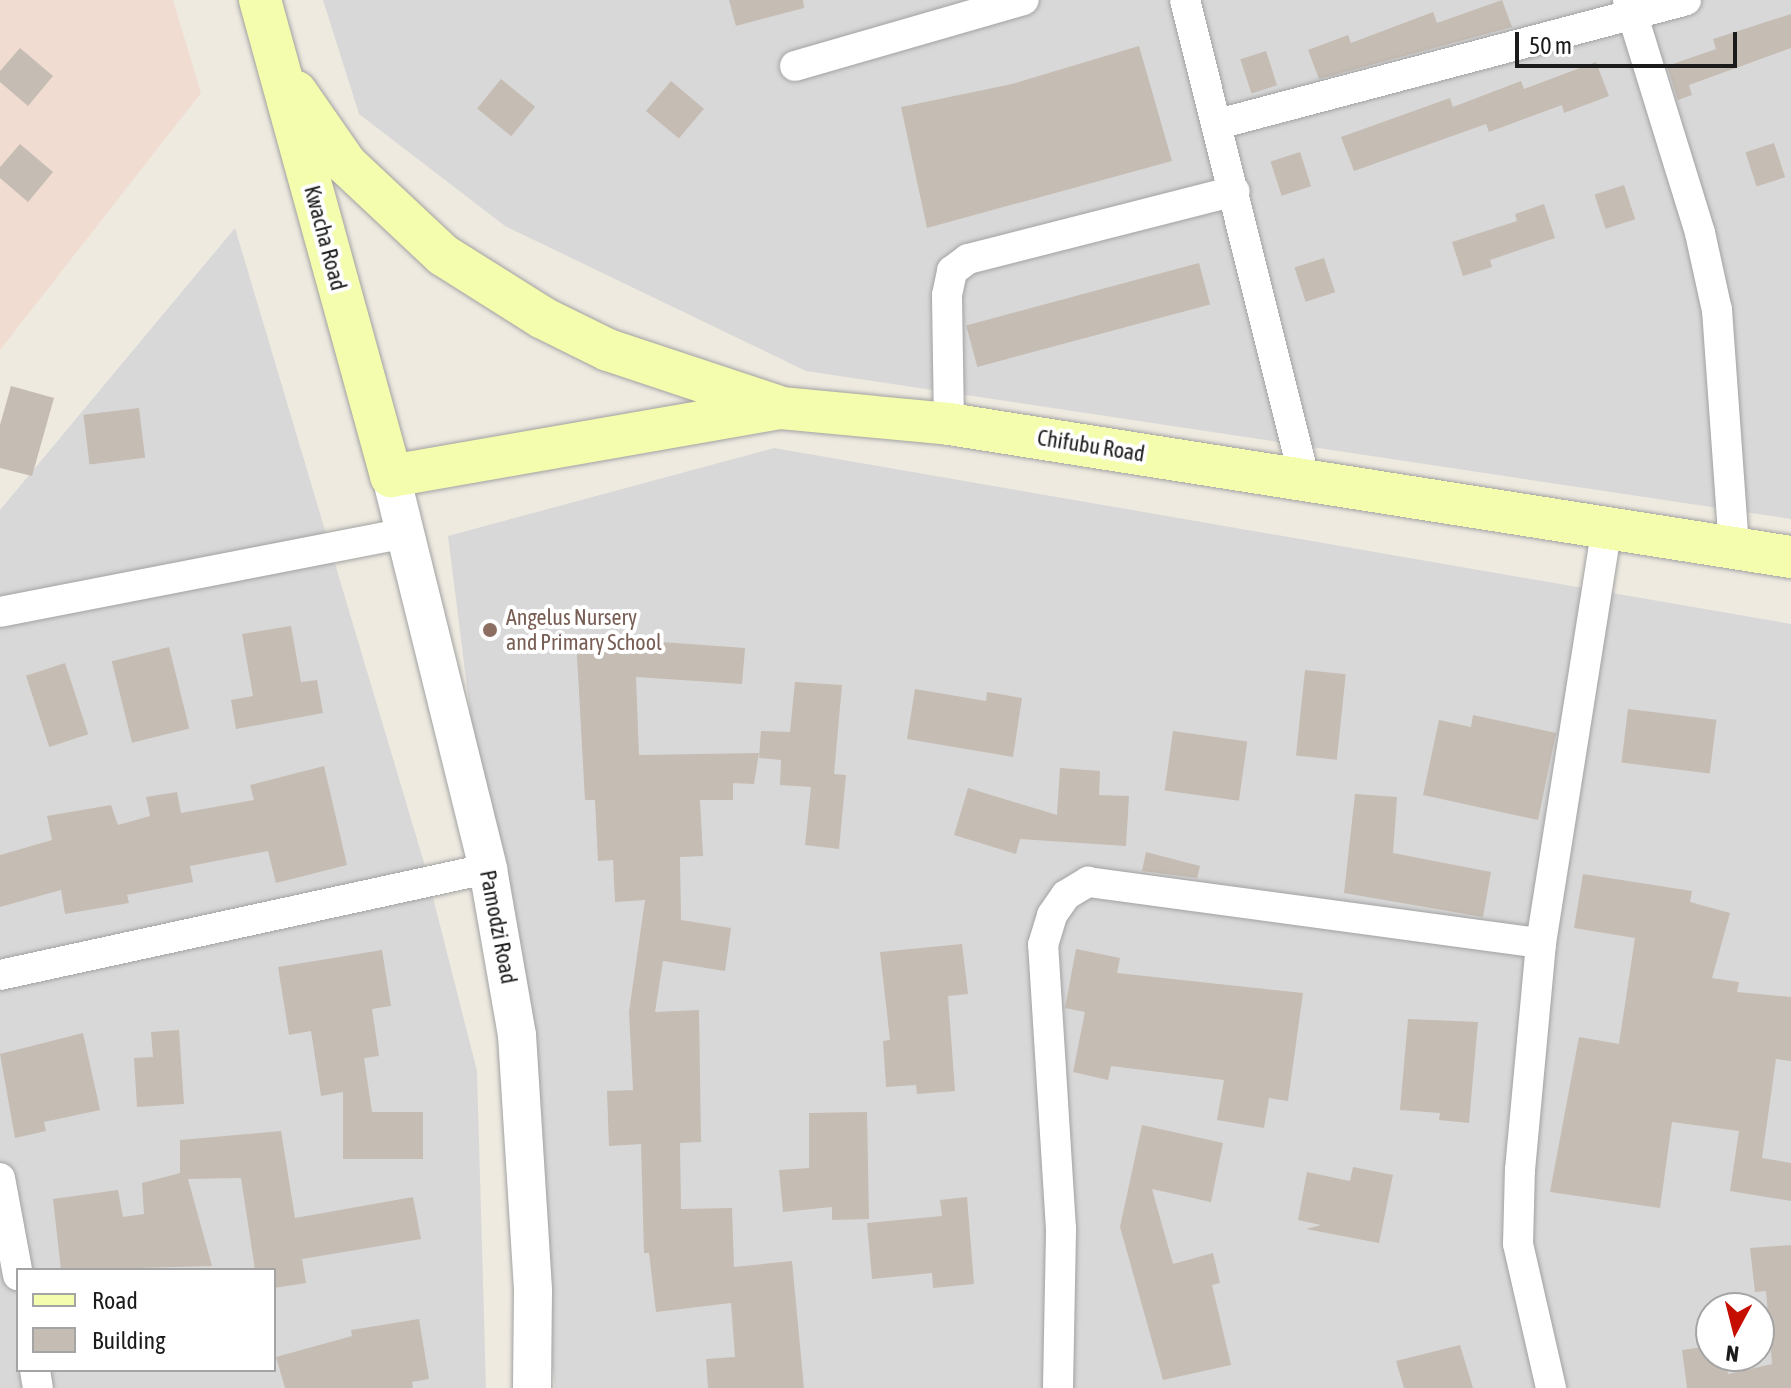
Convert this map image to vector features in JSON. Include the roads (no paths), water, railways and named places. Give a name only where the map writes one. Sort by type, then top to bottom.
[{"type":"main road","name":"Kwacha Road","points":[[260,0],[391,476]]},
{"type":"main road","points":[[277,65],[346,164],[443,255],[543,318],[608,350],[781,408]]},
{"type":"main road","name":"Chifubu Road","points":[[391,476],[781,408],[949,424],[1305,482],[1607,524],[1791,557]]},
{"type":"street","points":[[795,66],[1024,0]]},
{"type":"street","points":[[1185,0],[1305,482]]},
{"type":"street","points":[[1218,124],[1630,5],[1686,0]]},
{"type":"street","points":[[1630,5],[1700,233],[1717,310],[1734,547]]},
{"type":"street","points":[[949,424],[947,295],[952,271],[968,259],[1234,191]]},
{"type":"street","name":"Pamodzi Road","points":[[391,476],[402,534],[488,869],[517,1035],[533,1291],[532,1388]]},
{"type":"street","points":[[1551,1388],[1518,1244],[1541,943],[1607,524]]},
{"type":"street","points":[[0,612],[402,534]]},
{"type":"street","points":[[0,975],[488,869]]},
{"type":"street","points":[[1058,1388],[1061,1229],[1043,945],[1052,915],[1066,895],[1088,882],[1541,943]]},
{"type":"street","points":[[0,1178],[17,1268]]},
{"type":"place","name":"Angelus Nursery and Primary School","points":[[490,630]]}]
